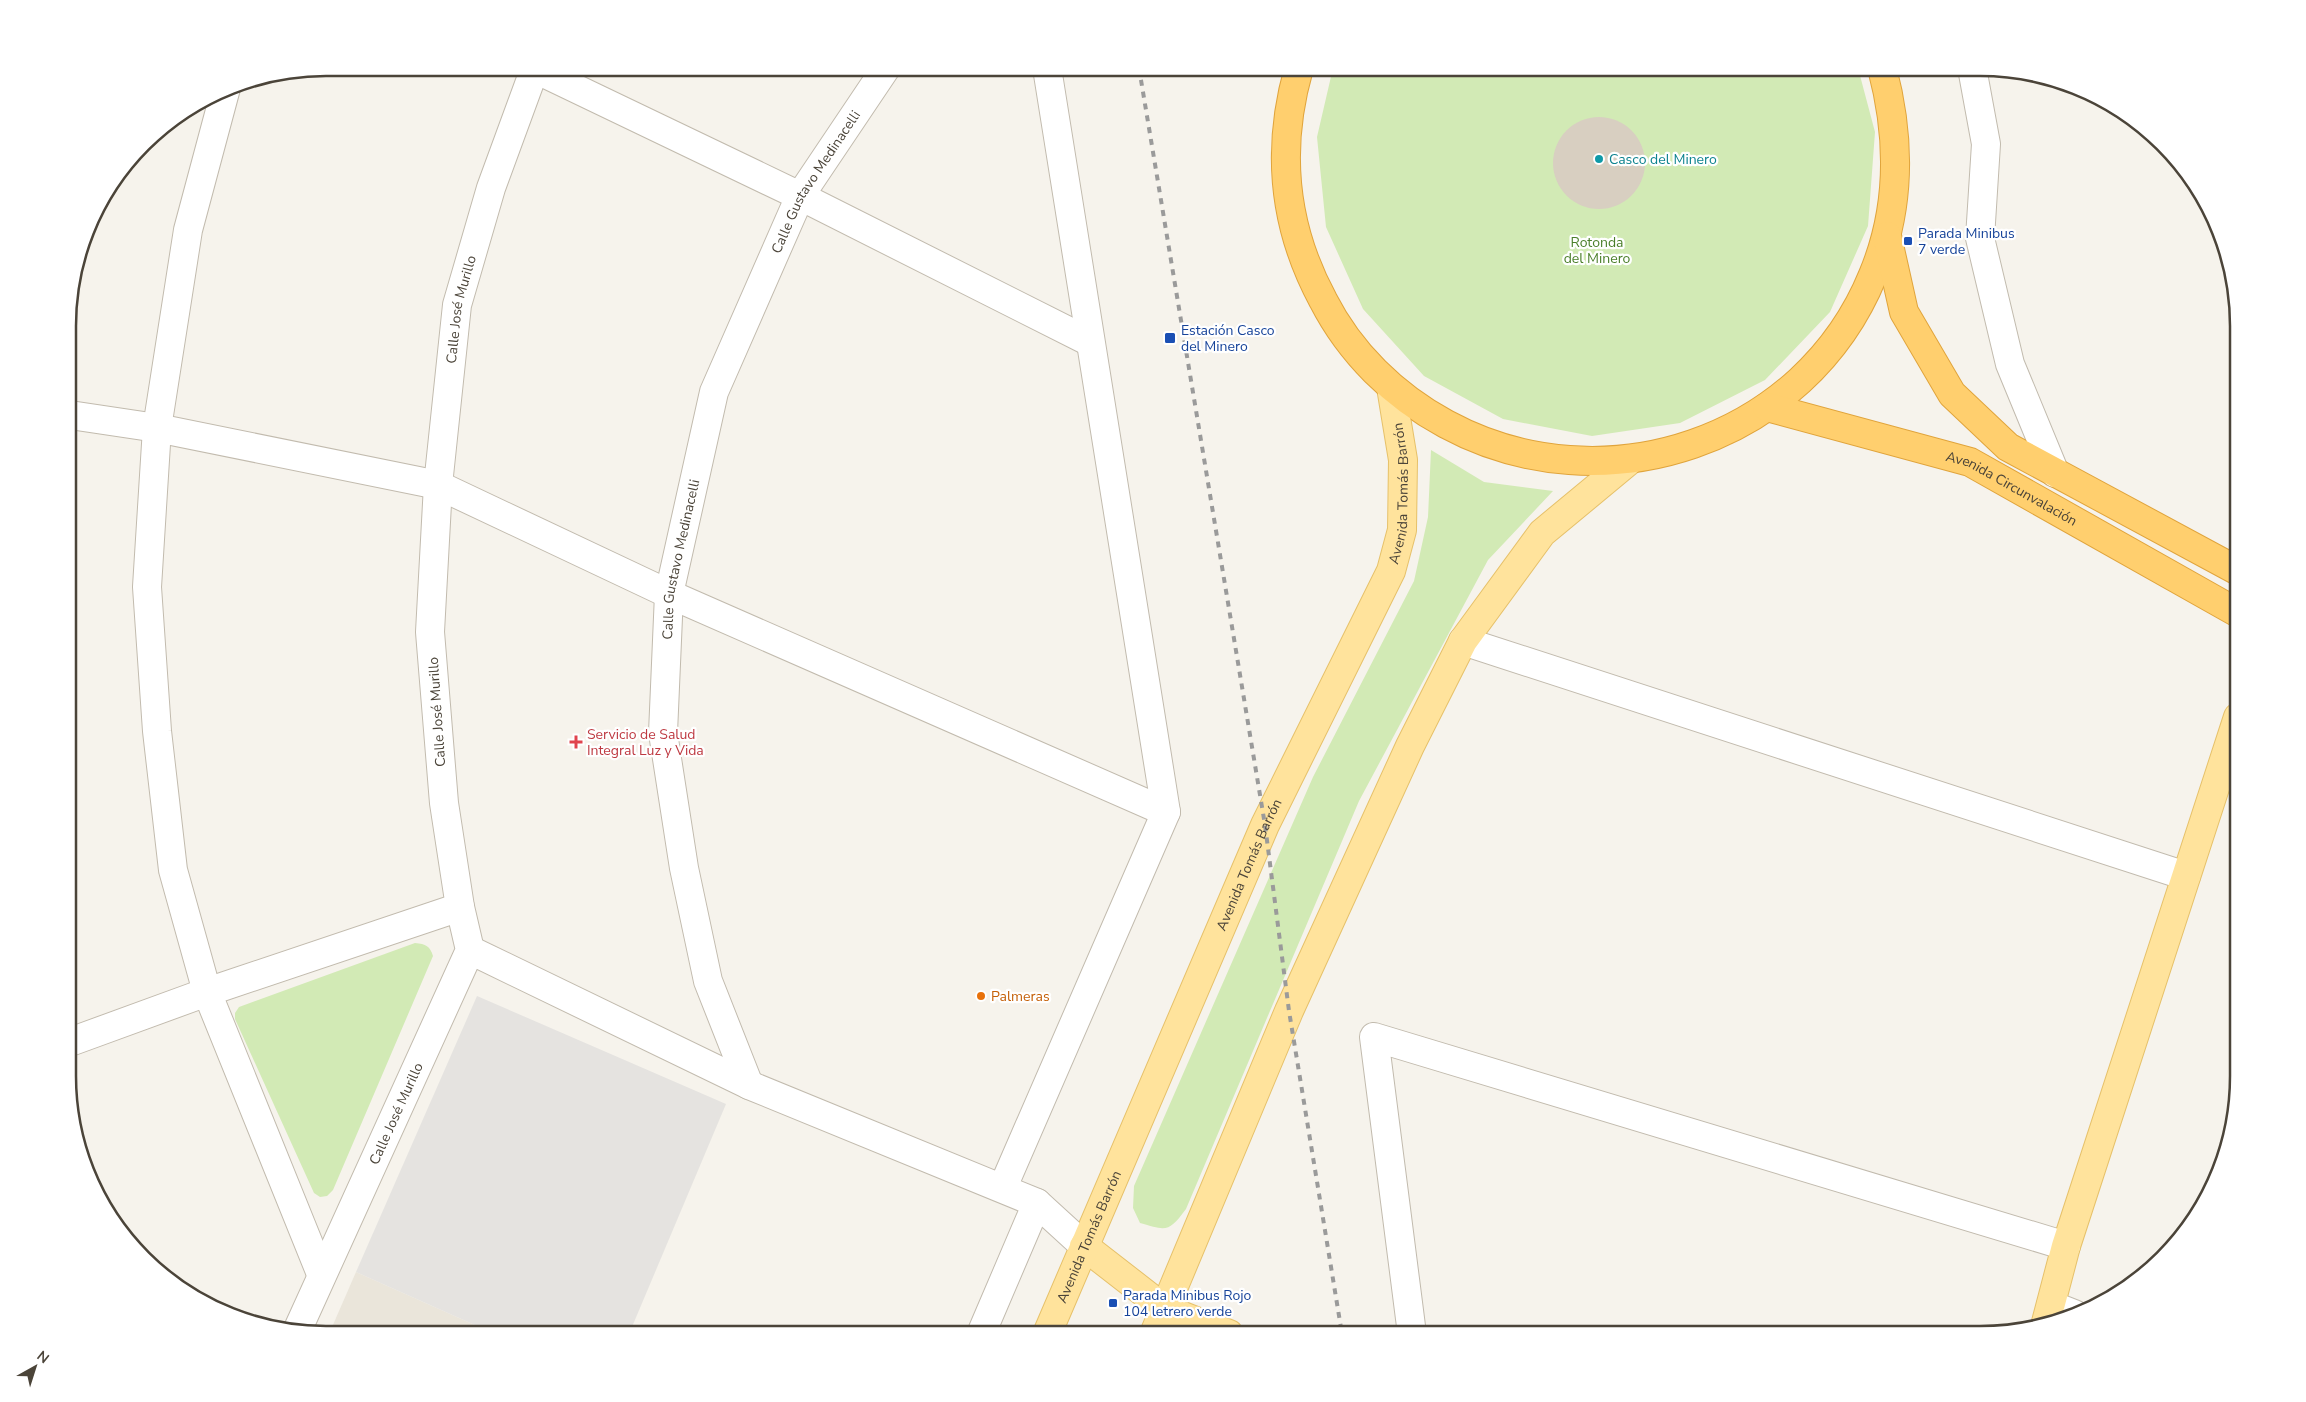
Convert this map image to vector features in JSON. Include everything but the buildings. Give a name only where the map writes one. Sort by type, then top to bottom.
[{"type":"highway","points":[[1297,76],[1285,140],[1287,186],[1295,231],[1309,275],[1331,316],[1358,354],[1391,387],[1425,413],[1463,433],[1503,449],[1544,459],[1588,462],[1630,460],[1678,450],[1724,432],[1767,407],[1800,380],[1818,361],[1854,314],[1873,275],[1887,234],[1894,190],[1896,146],[1891,101],[1884,76]]},
{"type":"highway","points":[[1887,234],[1904,312],[1952,394],[2008,447],[2230,567]]},
{"type":"highway","name":"Avenida Circunvalación","points":[[1767,407],[1970,462],[2230,608]]},
{"type":"main road","name":"Avenida Tomás Barrón","points":[[1050,1326],[1265,825],[1391,571],[1402,530],[1402,460],[1391,387]]},
{"type":"main road","points":[[1158,1326],[1289,1011],[1410,746],[1463,641],[1542,533],[1630,460]]},
{"type":"main road","points":[[2057,1313],[2066,1246],[2186,876],[2230,760]]},
{"type":"main road","points":[[1084,1246],[1165,1309],[1209,1326]]},
{"type":"street","name":"Calle José Murillo","points":[[300,1324],[321,1274],[470,950],[460,907],[444,803],[430,632],[438,485],[457,305],[491,188],[531,76]]},
{"type":"street","points":[[551,76],[800,196],[1090,342]]},
{"type":"street","name":"Calle Gustavo Medinacelli","points":[[748,1086],[708,981],[684,868],[664,733],[669,594],[714,392],[800,196],[881,76]]},
{"type":"street","points":[[1003,1187],[1166,812],[1048,76]]},
{"type":"street","points":[[1973,76],[1986,144],[1980,238],[2010,364],[2055,473]]},
{"type":"street","points":[[223,99],[188,230],[157,428],[147,588],[157,731],[173,870],[207,992],[321,1274]]},
{"type":"street","points":[[76,416],[157,428],[438,485],[669,594],[1166,812]]},
{"type":"street","points":[[1463,641],[2186,876]]},
{"type":"street","points":[[76,1040],[207,992],[460,907]]},
{"type":"street","points":[[470,950],[748,1086],[1037,1202],[1084,1246]]},
{"type":"street","points":[[1411,1326],[1374,1037],[2066,1246]]},
{"type":"street","points":[[984,1326],[1037,1202]]},
{"type":"shaded area","points":[[477,996],[726,1104],[632,1326],[477,1326],[356,1272]]},
{"type":"shaded area","points":[[356,1272],[477,1326],[332,1326]]},
{"type":"green space","name":"Rotonda del Minero","points":[[1331,76],[1860,76],[1875,132],[1868,226],[1830,312],[1765,380],[1680,423],[1592,436],[1503,419],[1424,376],[1363,309],[1326,227],[1317,137]]},
{"type":"green space","points":[[1431,450],[1484,482],[1553,491],[1488,560],[1359,801],[1186,1209],[1167,1228],[1140,1223],[1133,1208],[1134,1186],[1313,777],[1414,581],[1428,517]]},
{"type":"green space","points":[[415,943],[427,946],[433,956],[333,1190],[327,1196],[320,1197],[314,1193],[235,1019],[235,1013],[239,1007]]},
{"type":"railway","points":[[1140,76],[1265,825],[1289,1011],[1341,1326]]},
{"type":"place","name":"Casco del Minero","points":[[1599,159]]},
{"type":"place","name":"Parada Minibus 7 verde","points":[[1908,241]]},
{"type":"place","name":"Estación Casco del Minero","points":[[1170,338]]},
{"type":"place","name":"Servicio de Salud Integral Luz y Vida","points":[[576,742]]},
{"type":"place","name":"Palmeras","points":[[981,996]]},
{"type":"place","name":"Parada Minibus Rojo 104 letrero verde","points":[[1113,1303]]}]
